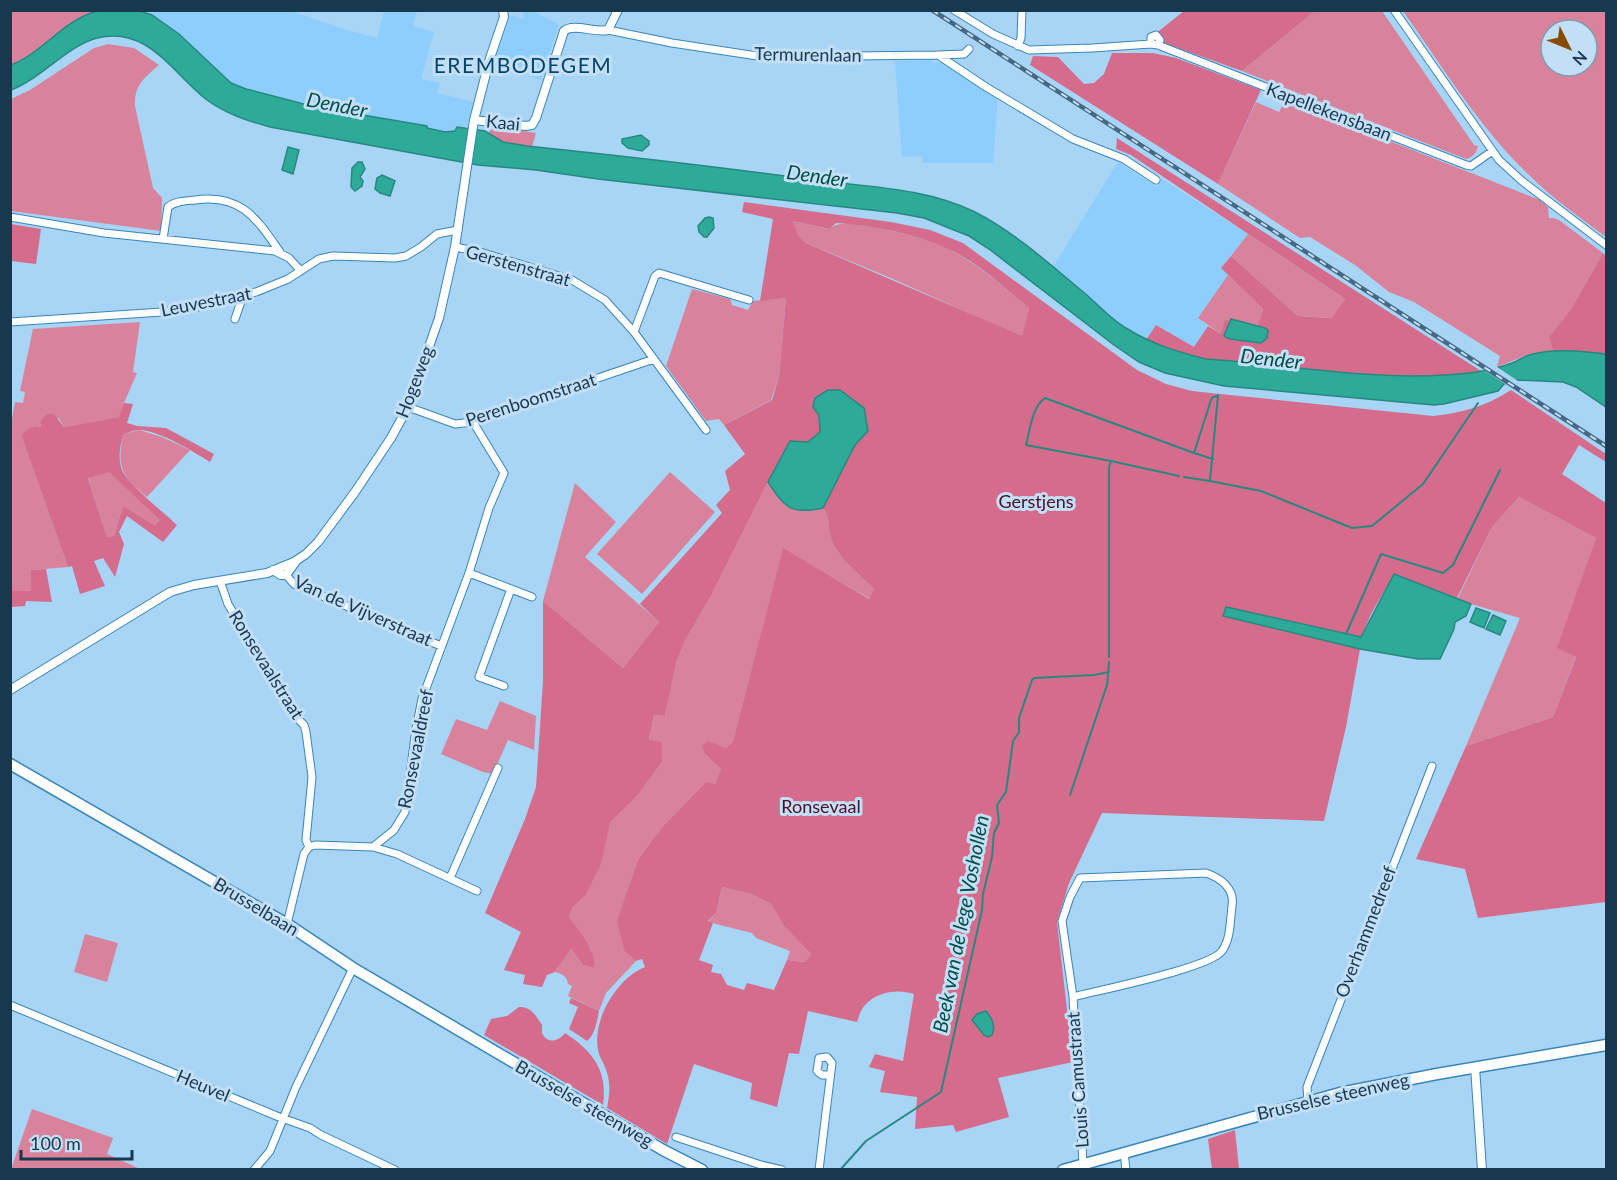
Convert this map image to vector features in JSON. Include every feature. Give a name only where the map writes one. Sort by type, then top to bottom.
[{"type":"main road","name":"Brusselbaan","points":[[10,764],[286,924],[353,968],[499,1053]]},
{"type":"main road","name":"Brusselse steenweg","points":[[1063,1170],[1308,1100],[1377,1085],[1606,1045]]},
{"type":"main road","name":"Brusselse steenweg","points":[[499,1053],[663,1150],[702,1170]]},
{"type":"street","name":"Hogeweg","points":[[286,575],[299,558],[318,542],[355,492],[391,438],[408,407],[439,318],[455,248],[474,124],[490,58],[504,17],[503,10]]},
{"type":"street","points":[[608,30],[618,10]]},
{"type":"street","name":"Kapellekensbaan","points":[[954,10],[1002,38],[1034,51],[1154,44],[1466,165],[1471,166],[1491,152]]},
{"type":"street","points":[[1018,46],[1021,38],[1022,10]]},
{"type":"street","points":[[1394,10],[1491,152],[1522,181],[1606,245]]},
{"type":"street","name":"Kaai","points":[[474,124],[532,125],[564,31],[571,27],[600,32],[608,30]]},
{"type":"street","name":"Termurenlaan","points":[[608,30],[672,43],[764,57],[938,56],[964,54],[969,49]]},
{"type":"street","points":[[938,56],[1073,139],[1124,159],[1156,180]]},
{"type":"street","points":[[163,239],[168,207],[173,203],[203,198],[219,200],[235,204],[256,218],[282,254]]},
{"type":"street","points":[[10,217],[104,233],[275,251],[289,258],[301,271]]},
{"type":"street","name":"Leuvestraat","points":[[10,322],[162,312],[204,306],[243,296],[288,279],[319,259],[333,256],[395,258],[406,256],[437,234],[458,230]]},
{"type":"street","name":"Gerstenstraat","points":[[455,248],[480,252],[572,280],[605,300],[634,332],[706,430]]},
{"type":"street","points":[[634,332],[655,276],[659,273],[749,300]]},
{"type":"street","points":[[235,319],[243,296]]},
{"type":"street","name":"Perenboomstraat","points":[[408,407],[455,424],[473,423],[501,411],[654,359]]},
{"type":"street","name":"Ronsevaaldreef","points":[[373,847],[394,830],[405,812],[422,699],[489,508],[504,473],[473,423]]},
{"type":"street","name":"Hogeweg","points":[[10,690],[170,592],[194,585],[273,570],[299,558]]},
{"type":"street","points":[[273,570],[286,575]]},
{"type":"street","points":[[468,573],[532,597]]},
{"type":"street","name":"Van de Vijverstraat","points":[[286,575],[294,584],[441,646]]},
{"type":"street","name":"Ronsevaalstraat","points":[[220,581],[228,604],[292,713],[304,725],[306,732],[312,777],[306,840],[309,847],[304,854],[286,924]]},
{"type":"street","points":[[504,686],[479,677],[511,589]]},
{"type":"street","name":"Overhammedreef","points":[[1308,1100],[1307,1087],[1432,766]]},
{"type":"street","points":[[450,878],[498,768]]},
{"type":"street","points":[[309,847],[315,845],[373,847],[397,854],[477,891]]},
{"type":"street","name":"Louis Camustraat","points":[[1073,997],[1186,968],[1221,953],[1227,942],[1233,901],[1224,882],[1206,873],[1080,878],[1070,897],[1062,921],[1073,997],[1083,1163]]},
{"type":"street","points":[[254,1170],[270,1151],[296,1087],[353,968]]},
{"type":"street","name":"Heuvel","points":[[11,1006],[158,1068],[310,1128],[395,1170]]},
{"type":"street","points":[[1475,1067],[1482,1170]]},
{"type":"street","points":[[819,1170],[830,1075]]},
{"type":"street","name":"Brusselse steenweg","points":[[676,1137],[782,1170]]},
{"type":"street","points":[[1124,1152],[1126,1170]]},
{"type":"shaded area","points":[[136,10],[152,15],[179,34],[231,83],[323,109],[326,107],[427,126],[427,128],[445,132],[455,131],[457,127],[485,131],[503,142],[527,146],[897,190],[956,204],[990,220],[1020,240],[1111,317],[1135,334],[1155,343],[1206,359],[1355,373],[1415,376],[1479,372],[1548,351],[1606,354],[1606,407],[1576,387],[1563,382],[1517,380],[1504,384],[1498,391],[1434,405],[1224,386],[1165,373],[1139,362],[1114,345],[969,236],[924,218],[536,170],[478,165],[270,127],[237,116],[214,105],[158,54],[131,39],[115,36],[86,42],[11,90],[11,65],[33,53],[72,23],[94,12]]},
{"type":"shaded area","points":[[524,10],[532,11],[559,24],[541,80],[529,76],[531,68],[495,59],[511,15],[523,19]]},
{"type":"shaded area","points":[[10,11],[101,11],[77,21],[34,52],[11,65]]},
{"type":"shaded area","points":[[136,11],[291,11],[377,38],[384,11],[417,11],[413,26],[434,32],[421,79],[440,83],[437,93],[473,102],[466,129],[457,127],[455,131],[441,132],[326,107],[323,109],[246,89],[231,83],[179,34],[149,14]]},
{"type":"shaded area","points":[[1315,11],[1382,11],[1474,145],[1478,146],[1474,155],[1466,159],[1242,71]]},
{"type":"shaded area","points":[[1403,11],[1606,11],[1606,237],[1547,191],[1510,156],[1447,74]]},
{"type":"shaded area","points":[[108,44],[134,48],[159,65],[138,87],[135,106],[153,188],[162,198],[161,231],[11,211],[11,99],[30,90],[94,48]]},
{"type":"shaded area","points":[[932,60],[933,63],[942,62],[998,97],[993,163],[922,163],[922,156],[902,157],[895,61]]},
{"type":"shaded area","points":[[1285,100],[1540,200],[1548,207],[1549,218],[1559,220],[1603,253],[1571,309],[1549,337],[1553,351],[1530,354],[1497,367],[1500,356],[1414,302],[1389,292],[1355,265],[1310,237],[1300,238],[1218,184],[1256,102],[1279,112]]},
{"type":"shaded area","points":[[490,126],[536,133],[532,147],[499,140],[489,134]]},
{"type":"shaded area","points":[[641,135],[649,141],[649,145],[642,151],[628,148],[622,143],[622,139]]},
{"type":"shaded area","points":[[288,147],[299,150],[293,174],[282,170]]},
{"type":"shaded area","points":[[358,162],[362,162],[365,169],[360,177],[363,181],[362,186],[355,191],[351,187],[352,168]]},
{"type":"shaded area","points":[[1118,162],[1157,187],[1162,179],[1248,234],[1221,268],[1228,275],[1198,318],[1208,326],[1194,347],[1156,325],[1146,340],[1124,327],[1053,267]]},
{"type":"shaded area","points":[[382,175],[395,181],[390,196],[375,189],[377,178]]},
{"type":"shaded area","points":[[709,217],[713,218],[714,228],[707,237],[704,237],[699,232],[698,226]]},
{"type":"shaded area","points":[[793,221],[828,229],[844,224],[872,227],[923,239],[952,251],[982,270],[1029,308],[1022,337],[806,243],[797,236]]},
{"type":"shaded area","points":[[1248,234],[1345,299],[1333,318],[1298,316],[1231,256]]},
{"type":"shaded area","points":[[1228,275],[1263,309],[1257,327],[1221,334],[1198,318]]},
{"type":"shaded area","points":[[692,289],[730,299],[732,305],[748,310],[753,301],[786,298],[779,376],[771,400],[724,425],[719,419],[706,421],[666,366]]},
{"type":"shaded area","points":[[1231,319],[1265,328],[1268,330],[1267,338],[1261,343],[1230,339],[1224,336]]},
{"type":"shaded area","points":[[140,322],[133,372],[137,373],[120,417],[64,427],[59,418],[21,435],[68,567],[31,570],[31,591],[11,591],[11,425],[15,402],[23,403],[25,392],[20,391],[33,329]]},
{"type":"shaded area","points":[[828,390],[840,390],[864,408],[868,431],[855,445],[823,508],[796,510],[779,498],[768,482],[790,441],[808,442],[820,432],[819,415],[813,407],[815,398]]},
{"type":"shaded area","points":[[139,430],[162,437],[190,450],[147,497],[127,477],[120,455],[124,434]]},
{"type":"shaded area","points":[[108,471],[161,520],[155,527],[123,506],[114,536],[107,539],[88,477]]},
{"type":"shaded area","points":[[670,472],[715,512],[642,594],[597,554]]},
{"type":"shaded area","points":[[768,482],[784,503],[790,507],[804,510],[823,508],[827,515],[831,539],[839,553],[874,589],[870,599],[783,549],[733,741],[726,748],[708,742],[705,754],[721,769],[715,785],[706,782],[663,826],[639,858],[625,952],[636,961],[606,993],[599,1011],[568,996],[572,986],[568,984],[564,976],[555,972],[571,949],[583,965],[594,968],[591,949],[569,917],[573,907],[586,895],[601,865],[609,822],[638,795],[662,762],[649,741],[654,715],[665,716],[677,660],[686,639],[712,594]]},
{"type":"shaded area","points":[[575,483],[616,522],[585,557],[659,622],[623,668],[543,601]]},
{"type":"shaded area","points":[[1519,497],[1596,538],[1558,648],[1576,656],[1553,717],[1466,746],[1520,618],[1458,598],[1492,527]]},
{"type":"shaded area","points":[[1394,574],[1471,604],[1466,616],[1455,622],[1440,659],[1418,659],[1360,649],[1223,616],[1226,607],[1361,637]]},
{"type":"shaded area","points":[[1476,608],[1490,613],[1484,628],[1470,622]]},
{"type":"shaded area","points":[[1493,615],[1506,621],[1500,635],[1486,629]]},
{"type":"shaded area","points":[[500,701],[536,716],[534,750],[508,740],[493,774],[441,754],[456,719],[487,730]]},
{"type":"shaded area","points":[[722,887],[751,894],[771,904],[784,926],[811,954],[805,962],[787,960],[790,951],[756,938],[752,933],[708,922],[716,913]]},
{"type":"shaded area","points":[[85,934],[118,943],[107,982],[74,972]]},
{"type":"shaded area","points":[[986,1011],[993,1025],[992,1035],[988,1037],[972,1020],[977,1014]]},
{"type":"shaded area","points":[[32,1109],[113,1138],[107,1154],[140,1169],[11,1169]]},
{"type":"green space","points":[[1184,11],[1315,11],[1242,71],[1150,38]]},
{"type":"green space","points":[[1112,53],[1153,53],[1176,58],[1261,90],[1218,184],[1030,65],[1033,56],[1058,57],[1084,84],[1094,83],[1104,74]]},
{"type":"green space","points":[[1117,138],[1481,371],[1412,376],[1344,373],[1206,359],[1146,340],[1156,325],[1194,347],[1208,326],[1221,334],[1225,320],[1257,327],[1263,309],[1221,268],[1231,256],[1298,316],[1332,318],[1345,299],[1131,155],[1116,149]]},
{"type":"green space","points":[[744,202],[891,222],[930,230],[963,243],[1137,370],[1166,384],[1192,391],[1433,416],[1474,408],[1511,390],[1606,454],[1606,462],[1579,445],[1562,474],[1606,503],[1606,902],[1478,918],[1465,869],[1416,859],[1466,746],[1553,717],[1576,657],[1557,648],[1596,538],[1519,497],[1492,527],[1457,598],[1394,574],[1371,614],[1361,637],[1226,607],[1224,616],[1360,649],[1346,727],[1324,821],[1102,813],[1069,883],[1057,922],[1073,1062],[998,1078],[1009,1117],[956,1132],[953,1125],[915,1129],[917,1097],[880,1092],[885,1071],[869,1067],[875,1054],[903,1061],[914,994],[901,992],[888,992],[870,1000],[862,1008],[857,1022],[808,1011],[799,1054],[789,1053],[777,1107],[750,1099],[752,1083],[694,1064],[667,1144],[607,1108],[609,1083],[598,1050],[599,1026],[603,1013],[616,990],[635,972],[645,967],[642,959],[636,961],[625,952],[617,921],[639,858],[663,826],[706,782],[715,784],[721,769],[705,754],[702,746],[708,741],[726,748],[733,741],[783,548],[869,599],[874,589],[839,553],[831,539],[827,515],[823,508],[855,445],[868,431],[840,390],[828,390],[815,397],[813,407],[819,415],[820,432],[808,442],[790,442],[712,594],[686,639],[677,660],[665,716],[654,715],[649,740],[662,742],[662,762],[638,795],[610,822],[601,865],[586,895],[573,907],[569,917],[590,948],[594,968],[583,965],[571,949],[555,972],[547,975],[542,987],[523,984],[525,975],[504,970],[521,932],[485,913],[525,819],[536,787],[543,681],[543,601],[623,668],[659,622],[640,604],[722,513],[716,505],[730,490],[725,471],[745,454],[724,425],[772,400],[779,376],[786,298],[760,301],[773,219],[742,212]],"holes":[[[793,221],[829,229],[836,223],[880,228],[922,239],[961,255],[1029,308],[1022,336],[806,243],[798,236]],[[722,887],[751,894],[771,904],[784,926],[811,954],[805,962],[787,960],[774,990],[747,983],[744,990],[727,985],[721,974],[711,972],[713,965],[699,960],[713,923],[708,921],[716,913]]]},
{"type":"green space","points":[[11,224],[41,229],[36,264],[11,261]]},
{"type":"green space","points":[[1603,253],[1606,256],[1606,354],[1553,351],[1549,337],[1571,309]]},
{"type":"green space","points":[[124,403],[133,404],[127,423],[166,428],[214,454],[210,462],[155,433],[138,430],[124,434],[120,455],[124,473],[137,489],[177,525],[163,542],[127,516],[119,532],[124,544],[115,577],[103,558],[94,561],[105,586],[80,594],[72,566],[68,567],[21,435],[30,428],[41,426],[41,421],[47,414],[54,414],[64,427],[119,417]],"holes":[[[109,472],[160,520],[155,526],[123,506],[114,536],[107,538],[88,478]]]},
{"type":"green space","points":[[46,569],[52,602],[26,601],[25,606],[11,607],[11,591],[31,591],[31,570]]},
{"type":"green space","points":[[571,998],[599,1011],[594,1032],[587,1041],[569,1029],[578,1007],[569,1003]]},
{"type":"green space","points":[[519,1007],[527,1008],[535,1015],[547,1039],[556,1040],[565,1033],[591,1055],[601,1072],[603,1105],[484,1035],[491,1019],[507,1016]]},
{"type":"green space","points":[[1235,1130],[1239,1169],[1212,1169],[1208,1139]]},
{"type":"pier","points":[[1494,365],[1521,383],[1508,386],[1481,368]]},
{"type":"waterway","name":"Beek van de lege Voshollen","points":[[1184,477],[1210,481],[1218,395]]},
{"type":"waterway","points":[[1213,459],[1194,453],[1211,400],[1218,396]]},
{"type":"waterway","points":[[1111,461],[1026,445],[1037,407],[1045,398],[1194,453]]},
{"type":"waterway","points":[[1210,481],[1261,491],[1352,528],[1372,526],[1423,484],[1478,403]]},
{"type":"waterway","name":"Beek van de lege Voshollen","points":[[1109,657],[1109,467],[1111,461],[1179,476]]},
{"type":"waterway","points":[[1346,634],[1381,554],[1443,573],[1453,565],[1500,470]]},
{"type":"waterway","name":"Beek van de lege Voshollen","points":[[1070,795],[1107,685],[1109,662]]},
{"type":"waterway","name":"Beek van de lege Voshollen","points":[[840,1170],[866,1141],[941,1092],[982,910],[994,833],[999,823],[997,805],[1006,792],[1013,741],[1019,732],[1019,718],[1032,680],[1109,672]]},
{"type":"railway","points":[[932,10],[1606,446]]},
{"type":"district","name":"EREMBODEGEM","points":[[523,66]]},
{"type":"water label","name":"Dender","points":[[337,105]]},
{"type":"water label","name":"Dender","points":[[817,176]]},
{"type":"water label","name":"Dender","points":[[1271,359]]},
{"type":"park label","name":"Gerstjens","points":[[1036,502]]},
{"type":"park label","name":"Ronsevaal","points":[[821,807]]}]
